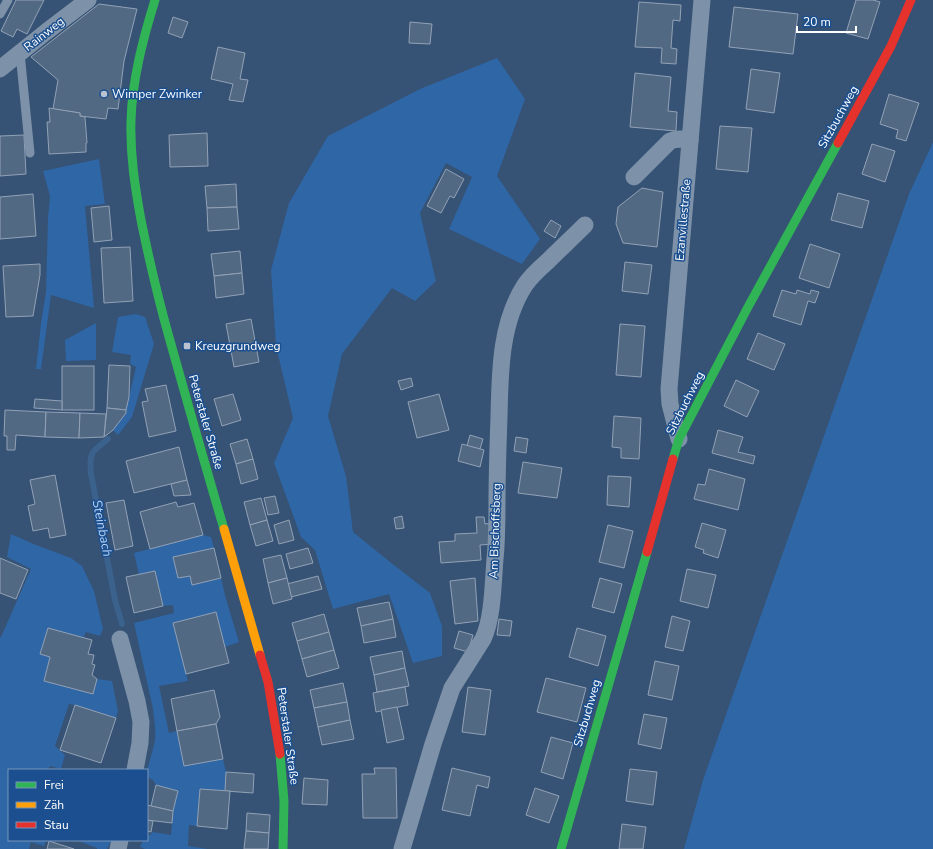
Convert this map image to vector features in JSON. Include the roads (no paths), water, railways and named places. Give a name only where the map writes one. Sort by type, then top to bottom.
[{"type":"street","name":"Rainweg","points":[[0,70],[88,0]]},
{"type":"street","name":"Peterstaler Straße","points":[[155,0],[138,62],[132,92],[131,139],[137,198],[148,256],[166,329],[268,682],[276,722],[284,794],[283,849]]},
{"type":"street","name":"Ezanvillestraße","points":[[679,439],[670,404],[669,389],[702,0]]},
{"type":"street","name":"Sitzbuchweg","points":[[561,849],[679,439],[748,307],[891,46],[906,13],[910,0]]},
{"type":"street","points":[[634,177],[670,141],[674,139],[690,140]]},
{"type":"street","name":"Am Bischoffsberg","points":[[402,849],[448,697],[452,688],[483,639],[490,617],[498,528],[497,503],[500,377],[503,348],[510,317],[516,301],[526,284],[585,225]]},
{"type":"street","points":[[120,639],[137,701],[141,722],[140,742],[135,769]]},
{"type":"lane","points":[[0,14],[8,0]]},
{"type":"lane","points":[[20,53],[30,153]]},
{"type":"waterway","name":"Steinbach","points":[[108,439],[92,453],[90,461],[91,474],[115,600],[122,624]]},
{"type":"place","name":"Wimper Zwinker","points":[[104,94]]},
{"type":"place","name":"Kreuzgrundweg","points":[[187,346]]}]
